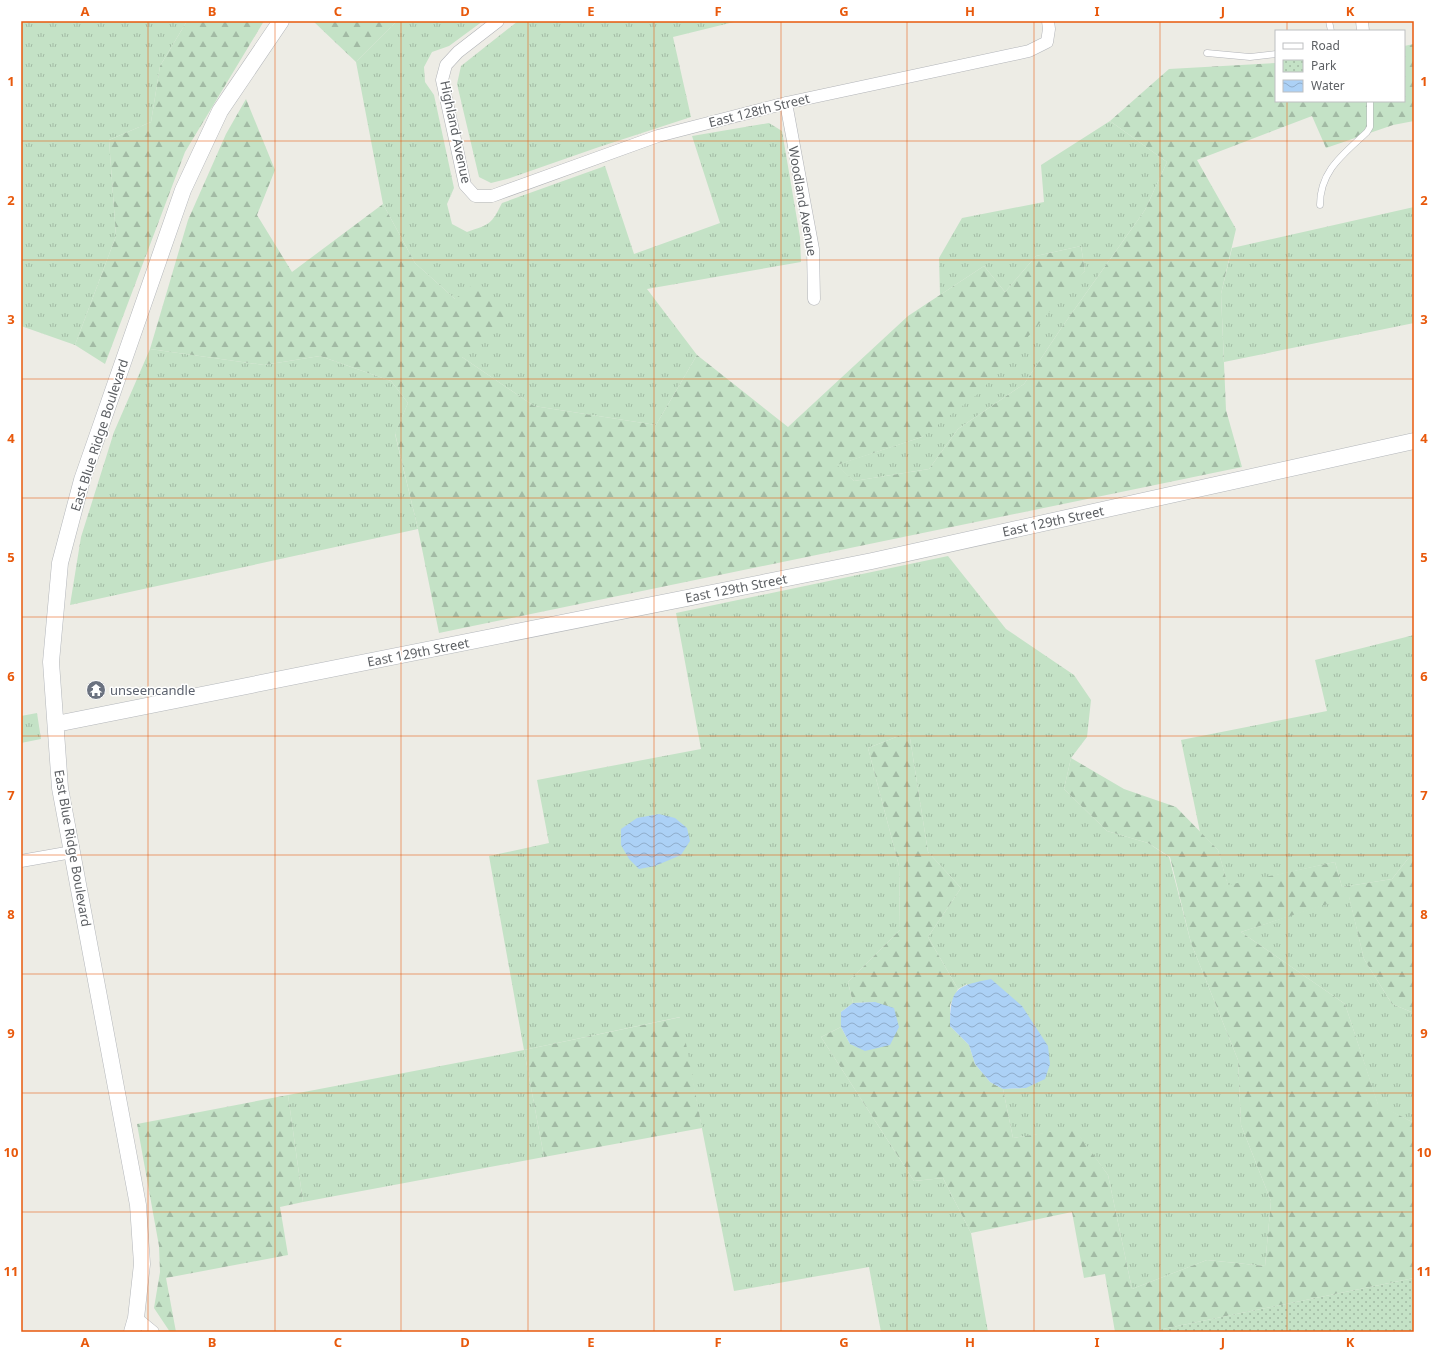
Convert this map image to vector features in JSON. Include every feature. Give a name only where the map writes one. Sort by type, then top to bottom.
[{"type":"main road","name":"East Blue Ridge Boulevard","points":[[134,1325],[142,1264],[138,1205],[60,788],[51,662],[60,563],[82,480],[182,190],[220,111],[281,21]]},
{"type":"main road","name":"East 129th Street","points":[[56,724],[872,560],[1414,441]]},
{"type":"street","name":"Highland Avenue","points":[[475,196],[465,185],[442,80],[446,65],[458,52],[498,21]]},
{"type":"street","name":"East 128th Street","points":[[475,196],[492,196],[658,136],[786,103],[1029,51],[1047,42],[1049,28],[1048,21]]},
{"type":"street","name":"Woodland Avenue","points":[[786,103],[813,250],[814,299]]},
{"type":"street","points":[[21,861],[72,852]]},
{"type":"street","points":[[134,1325],[153,1332]]},
{"type":"lane","points":[[1207,53],[1250,57],[1275,54]]},
{"type":"lane","points":[[1320,205],[1322,186],[1334,163],[1367,132],[1370,127],[1370,102]]},
{"type":"green space","points":[[21,21],[187,21],[160,66],[151,122],[109,140],[116,236],[75,345],[21,326]]},
{"type":"green space","points":[[187,21],[264,21],[185,152],[105,364],[75,345],[116,236],[109,140],[151,122],[160,66]]},
{"type":"green space","points":[[313,21],[397,21],[356,62]]},
{"type":"green space","points":[[397,21],[483,21],[449,46],[432,52],[424,67],[425,82],[434,95],[454,188],[447,204],[452,224],[467,232],[489,223],[495,216],[502,203],[605,166],[634,254],[720,223],[692,136],[769,123],[782,131],[800,237],[801,262],[647,289],[697,355],[656,425],[534,406],[462,357],[455,299],[415,263],[383,204],[356,62]]},
{"type":"green space","points":[[518,21],[738,21],[673,37],[691,117],[507,179],[491,183],[479,177],[457,84],[461,66]]},
{"type":"green space","points":[[1414,44],[1414,121],[1393,125],[1326,148],[1312,116],[1197,160],[1236,229],[1221,294],[1226,410],[1242,467],[439,633],[418,529],[395,433],[408,403],[391,381],[320,356],[264,365],[150,349],[188,220],[226,134],[246,99],[275,170],[257,215],[292,272],[383,204],[415,263],[455,299],[477,281],[509,314],[462,357],[534,406],[656,425],[697,355],[788,427],[908,316],[984,266],[1005,292],[1036,256],[1081,246],[1085,271],[979,393],[922,437],[837,465],[854,481],[929,469],[958,429],[1024,384],[1062,327],[1145,210],[1167,162],[1110,121],[1169,69],[1275,63],[1275,102],[1405,102],[1405,46]]},
{"type":"green space","points":[[1110,121],[1167,162],[1145,210],[1062,327],[1024,384],[958,429],[929,469],[854,481],[836,465],[922,437],[1085,271],[1081,246],[1036,256],[1005,292],[984,266],[940,295],[939,258],[962,218],[1044,202],[1041,165]]},
{"type":"green space","points":[[1414,207],[1414,323],[1224,362],[1221,294],[1232,248]]},
{"type":"green space","points":[[150,349],[264,365],[320,356],[391,381],[408,403],[395,434],[418,529],[70,605],[81,537],[114,432]]},
{"type":"green space","points":[[948,556],[1006,629],[1074,675],[1091,700],[1087,737],[1071,758],[1064,789],[1107,831],[1148,843],[1169,857],[1191,943],[1238,1060],[1241,1125],[1271,1201],[1265,1266],[1207,1260],[1132,1289],[1108,1175],[1074,1129],[1013,1138],[1003,1089],[1026,1088],[967,984],[958,989],[928,937],[961,888],[928,852],[909,732],[868,748],[899,866],[900,930],[848,982],[853,1003],[841,1012],[841,1027],[821,1037],[914,1181],[943,1178],[971,1233],[988,1332],[881,1332],[869,1267],[734,1291],[680,1017],[524,1050],[489,856],[549,843],[537,780],[701,749],[676,613]]},
{"type":"green space","points":[[1414,635],[1414,851],[1392,879],[1342,887],[1335,862],[1228,886],[1218,850],[1200,832],[1181,740],[1327,711],[1315,660]]},
{"type":"green space","points":[[37,713],[41,739],[21,743],[21,716]]},
{"type":"green space","points":[[909,732],[928,852],[961,888],[928,937],[958,989],[950,1005],[950,1026],[969,1045],[975,1064],[990,1082],[1003,1089],[1013,1138],[1074,1128],[1108,1175],[1132,1289],[1207,1260],[1265,1266],[1271,1201],[1241,1125],[1238,1060],[1191,943],[1170,857],[1148,843],[1107,831],[1064,789],[1071,758],[1124,789],[1176,807],[1218,850],[1228,885],[1335,862],[1342,887],[1392,879],[1414,851],[1414,1013],[1392,1004],[1364,959],[1349,897],[1241,932],[1345,1004],[1378,1104],[1414,1123],[1414,1278],[1148,1332],[1115,1332],[1105,1274],[1084,1278],[1072,1212],[971,1233],[943,1178],[914,1181],[821,1037],[841,1027],[850,1044],[875,1002],[853,1003],[848,982],[900,930],[899,866],[868,748]]},
{"type":"green space","points":[[1349,896],[1364,959],[1392,1004],[1414,1013],[1414,1123],[1378,1105],[1345,1004],[1241,932]]},
{"type":"green space","points":[[681,1017],[702,1128],[544,1157],[524,1050]]},
{"type":"green space","points":[[524,1050],[544,1157],[303,1202],[288,1095]]},
{"type":"green space","points":[[288,1095],[303,1202],[280,1207],[288,1255],[166,1278],[176,1332],[170,1332],[154,1308],[160,1272],[159,1246],[137,1124]]},
{"type":"green space","points":[[1414,1278],[1414,1332],[1148,1332]]},
{"type":"water","points":[[659,814],[675,818],[687,828],[690,841],[681,855],[655,866],[639,869],[629,859],[621,845],[621,829],[637,818]]},
{"type":"water","points":[[991,979],[1022,1006],[1048,1046],[1050,1064],[1045,1079],[1026,1088],[1003,1089],[990,1082],[975,1064],[969,1045],[950,1026],[951,1004],[957,991],[970,984]]},
{"type":"water","points":[[875,1002],[894,1008],[899,1027],[890,1045],[865,1051],[850,1044],[841,1027],[841,1012],[853,1003]]},
{"type":"place","name":"unseencandle","points":[[96,690]]}]
